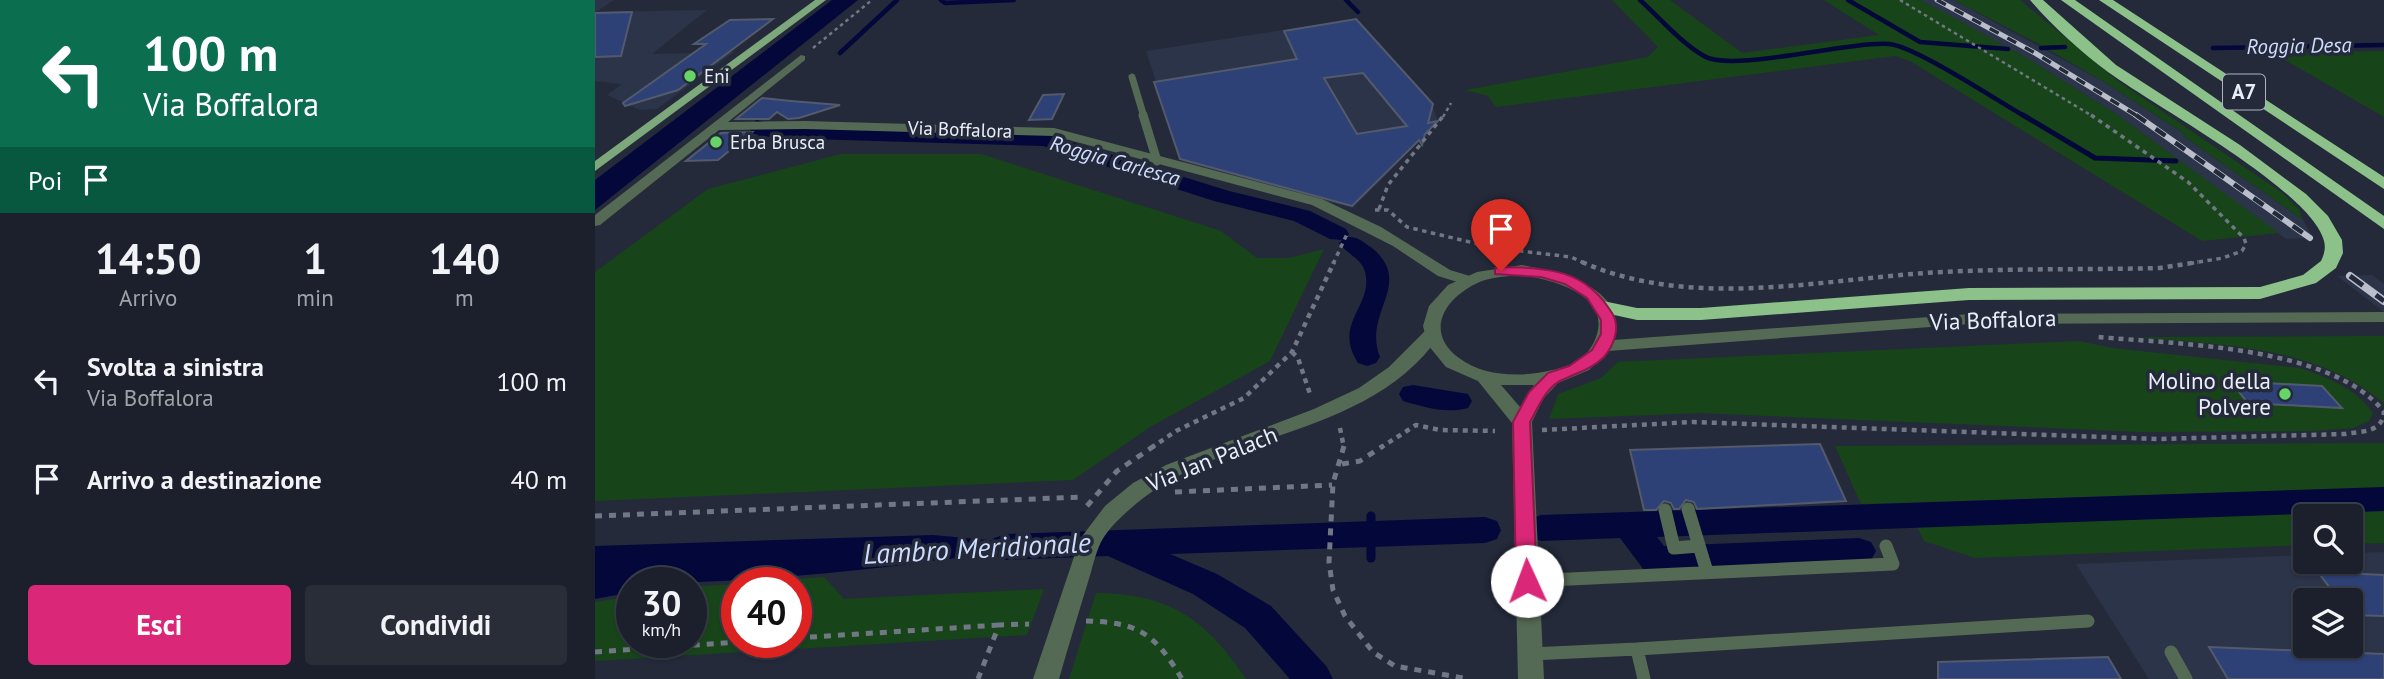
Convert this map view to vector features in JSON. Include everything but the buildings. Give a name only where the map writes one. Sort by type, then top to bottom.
[{"type":"highway","points":[[1603,307],[1637,314],[1702,314],[1969,294],[2260,293],[2298,285],[2325,270],[2334,250],[2333,239],[2318,215],[2290,189],[2110,67],[2036,0]]},
{"type":"highway","points":[[2043,0],[2150,61]]},
{"type":"highway","name":"A7","points":[[2067,0],[2384,224]]},
{"type":"highway","name":"A7","points":[[2105,0],[2384,184]]},
{"type":"main road","points":[[595,167],[821,0]]},
{"type":"street","points":[[595,222],[801,58]]},
{"type":"street","name":"Via Boffalora","points":[[717,126],[805,125],[1054,132],[1106,143],[1157,161],[1317,202],[1355,218],[1419,255],[1444,274],[1467,280]]},
{"type":"street","points":[[1501,271],[1542,272],[1579,285],[1603,307],[1609,327],[1603,346],[1584,365],[1553,377],[1520,381],[1482,375],[1448,358],[1431,335],[1430,322],[1437,302],[1467,280],[1501,271]]},
{"type":"street","name":"Via Boffalora","points":[[1603,346],[1971,318],[2384,317]]},
{"type":"street","name":"Via Jan Palach","points":[[1046,679],[1084,556],[1100,523],[1135,491],[1195,463],[1296,425],[1355,399],[1393,375],[1431,335]]},
{"type":"street","points":[[1482,375],[1531,426]]},
{"type":"street","points":[[1531,679],[1527,581],[1531,426],[1535,396],[1553,377]]},
{"type":"lane","points":[[1132,77],[1157,161]]},
{"type":"lane","points":[[1688,509],[1706,571]]},
{"type":"lane","points":[[1665,510],[1674,548],[1699,546]]},
{"type":"lane","points":[[1527,581],[1893,564],[1886,546]]},
{"type":"lane","points":[[1531,654],[2088,621]]},
{"type":"lane","points":[[1637,649],[1644,679]]},
{"type":"lane","points":[[2171,652],[2186,679]]},
{"type":"path","points":[[801,58],[872,0]]},
{"type":"path","points":[[1097,491],[1117,471],[1146,449],[1244,398],[1292,352],[1355,218],[1379,209],[1388,210],[1407,227],[1495,248],[1571,257],[1605,272],[1668,285],[1742,289],[1927,273],[2160,268],[2223,258],[2242,251],[2246,244],[2244,238],[2218,206],[2154,156],[1985,46],[1900,0]]},
{"type":"path","points":[[1379,209],[1388,186],[1438,125],[1451,103]]},
{"type":"path","points":[[1531,426],[1693,422],[2158,439],[2345,434],[2375,429],[2383,421],[2384,412],[2377,403],[2312,366],[2223,349],[2106,339],[2087,333]]},
{"type":"path","points":[[1292,352],[1298,358],[1310,394]]},
{"type":"path","points":[[1341,464],[1360,461],[1416,425],[1440,430],[1495,431]]},
{"type":"path","points":[[1340,428],[1346,447],[1332,485],[1335,506],[1329,565],[1334,593],[1367,649],[1394,666],[1468,679]]},
{"type":"path","points":[[1161,492],[1332,485]]},
{"type":"path","points":[[595,516],[1084,497]]},
{"type":"path","points":[[1085,621],[1121,621],[1150,633],[1182,679]]},
{"type":"path","points":[[812,637],[1029,624]]},
{"type":"path","points":[[978,679],[999,625]]},
{"type":"path","points":[[595,652],[721,643]]},
{"type":"shaded area","points":[[595,0],[614,0],[596,12],[707,10],[652,54],[734,52],[657,109],[640,110],[607,95],[622,84],[595,81]]},
{"type":"shaded area","points":[[1920,0],[1954,0],[2104,82],[2186,135],[2183,136],[2303,220],[2313,238],[2286,239],[2116,114],[2030,60]]},
{"type":"shaded area","points":[[1356,19],[1431,101],[1438,122],[1353,208],[1184,165],[1146,51]]},
{"type":"shaded area","points":[[2372,275],[2384,284],[2384,312],[2337,276]]},
{"type":"shaded area","points":[[2384,552],[2384,679],[2149,679],[2076,564],[2293,555],[2293,574],[2363,574],[2363,553]]},
{"type":"green space","points":[[1612,0],[1670,0],[1742,53],[1879,35],[1824,0],[1920,0],[2030,60],[2116,114],[2279,233],[2202,241],[1910,61],[1895,56],[1496,107],[1488,96],[1465,90],[1648,57],[1658,47]]},
{"type":"green space","points":[[1954,0],[2020,0],[2118,81],[2281,192],[2299,209],[2303,220],[2182,135],[2185,134],[2104,82],[2051,51],[2038,47],[2041,45]]},
{"type":"green space","points":[[2384,51],[2384,117],[2273,53]]},
{"type":"green space","points":[[841,154],[981,154],[1221,231],[1257,258],[1289,258],[1324,249],[1270,361],[1150,427],[1073,480],[595,501],[595,272],[708,189]]},
{"type":"green space","points":[[2384,336],[2384,403],[2328,369],[2298,359],[2237,347],[2140,337]]},
{"type":"green space","points":[[2079,341],[2112,348],[2299,368],[2330,379],[2349,390],[2373,413],[2369,421],[2353,428],[2313,431],[2142,432],[1699,413],[1549,419],[1558,394],[1601,378],[1618,362]]},
{"type":"green space","points":[[2384,443],[2384,488],[1861,504],[1835,446]]},
{"type":"green space","points":[[2384,506],[2384,543],[2363,544],[2363,507]]},
{"type":"green space","points":[[2293,509],[2293,545],[1975,558],[1924,541],[1915,523]]},
{"type":"green space","points":[[824,577],[844,599],[1044,589],[1027,635],[812,648],[812,578]]},
{"type":"green space","points":[[721,585],[721,653],[707,654],[707,586]]},
{"type":"green space","points":[[1096,593],[1145,598],[1184,614],[1216,640],[1246,679],[1069,679]]},
{"type":"green space","points":[[616,599],[616,658],[645,658],[595,661],[595,602]]},
{"type":"water","points":[[832,0],[858,0],[595,210],[595,180]]},
{"type":"water","points":[[933,535],[1042,545],[812,574],[812,567],[721,567],[721,581],[707,581],[707,567],[616,567],[616,595],[595,599],[595,546]]},
{"type":"waterway","name":"Roggia Carlesca","points":[[840,53],[897,0]]},
{"type":"waterway","points":[[941,0],[945,3],[1014,0]]},
{"type":"waterway","points":[[1346,0],[1358,12]]},
{"type":"waterway","points":[[1640,0],[1679,37],[1704,56],[1739,61],[1870,44],[1889,44],[1937,64],[2026,117]]},
{"type":"waterway","name":"Roggia Desa","points":[[1848,0],[1920,42],[2008,49]]},
{"type":"waterway","name":"Roggia Desa","points":[[2213,48],[2384,45]]},
{"type":"waterway","name":"Roggia Desa","points":[[2041,48],[2065,47]]},
{"type":"waterway","points":[[2023,115],[2095,158],[2176,161]]},
{"type":"waterway","name":"Roggia Carlesca","points":[[757,126],[761,130],[776,132],[1045,140],[1222,196],[1302,216],[1338,234]]},
{"type":"waterway","name":"Roggia Carlesca","points":[[761,135],[766,131]]},
{"type":"waterway","name":"Roggia Carlesca","points":[[1351,243],[1369,258],[1377,273],[1377,286],[1362,327],[1361,342],[1367,357]]},
{"type":"waterway","name":"Roggia Carlesca","points":[[1413,394],[1429,399],[1458,401]]},
{"type":"waterway","points":[[1541,528],[2384,499]]},
{"type":"waterway","points":[[1371,516],[1371,558]]},
{"type":"waterway","points":[[1629,525],[1656,560],[1859,551]]},
{"type":"waterway","points":[[1006,547],[1485,530]]},
{"type":"waterway","name":"Lambro Meridionale","points":[[1119,547],[1205,584],[1258,617],[1314,679]]},
{"type":"railway","points":[[1937,0],[2035,53],[2138,116]]},
{"type":"railway","points":[[2138,116],[2310,238]]},
{"type":"railway","points":[[2350,276],[2384,301]]},
{"type":"place","name":"Eni","points":[[690,76]]},
{"type":"place","name":"Erba Brusca","points":[[716,142]]},
{"type":"place","name":"Molino della Polvere","points":[[2285,394]]},
{"type":"route","points":[[1501,271],[1542,272],[1579,285],[1599,301],[1609,320],[1609,334],[1598,354],[1575,370],[1553,377],[1535,396],[1522,422],[1527,581]]}]
